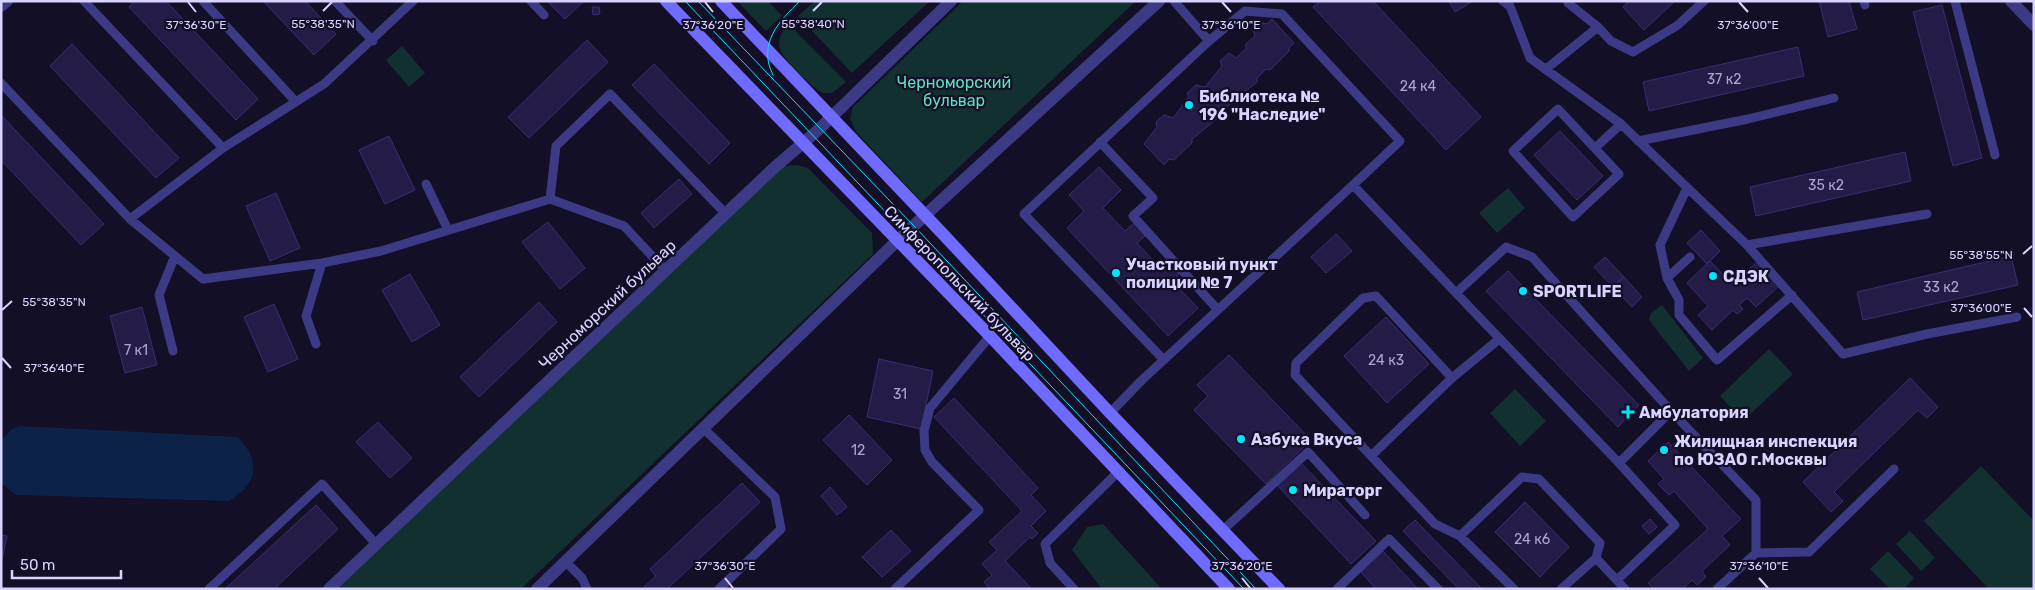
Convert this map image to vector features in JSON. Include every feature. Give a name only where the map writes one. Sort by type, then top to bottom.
[{"type":"main road","name":"Симферопольский бульвар","points":[[666,1],[990,336],[1229,589]]},
{"type":"main road","name":"Симферопольский бульвар","points":[[721,1],[1110,414],[1279,589]]},
{"type":"street","points":[[1,6],[7,1]]},
{"type":"street","name":"Черноморский бульвар","points":[[329,589],[726,214],[803,144],[951,1]]},
{"type":"street","points":[[537,589],[898,241],[1159,1]]},
{"type":"street","points":[[2011,1],[2034,25]]},
{"type":"lane","points":[[84,1],[223,148]]},
{"type":"lane","points":[[203,1],[296,102]]},
{"type":"lane","points":[[335,1],[372,41]]},
{"type":"lane","points":[[130,219],[223,148],[324,84],[413,1]]},
{"type":"lane","points":[[531,1],[544,14]]},
{"type":"lane","points":[[1174,1],[1209,41]]},
{"type":"lane","points":[[1570,1],[1568,3],[1612,41],[1633,52],[1678,25],[1704,1]]},
{"type":"lane","points":[[1955,1],[1995,155]]},
{"type":"lane","points":[[1508,3],[1530,58],[1621,124],[1748,245],[1843,354],[1927,334],[2017,317]]},
{"type":"lane","points":[[1110,414],[1164,360],[1400,141],[1282,14],[1246,11],[1209,41],[1024,214],[1164,360]]},
{"type":"lane","points":[[1546,69],[1598,27]]},
{"type":"lane","points":[[1,83],[130,219],[203,279],[322,263],[381,251],[550,199],[624,226],[666,271]]},
{"type":"lane","points":[[550,199],[556,146],[610,94],[726,214]]},
{"type":"lane","points":[[1638,141],[1748,119],[1834,98]]},
{"type":"lane","points":[[1558,109],[1595,148],[1619,174],[1573,217],[1512,151],[1558,109]]},
{"type":"lane","points":[[1595,148],[1621,124]]},
{"type":"lane","points":[[1100,142],[1153,198],[1133,216],[1218,310]]},
{"type":"lane","points":[[426,184],[448,230]]},
{"type":"lane","points":[[1353,184],[1498,340],[1619,462],[1675,525],[1617,580]]},
{"type":"lane","points":[[1687,188],[1660,245],[1667,278],[1679,300],[1680,315],[1717,360],[1792,295]]},
{"type":"lane","points":[[1748,245],[1927,214]]},
{"type":"lane","points":[[1456,293],[1506,247],[1532,257],[1671,411],[1756,500],[1756,553]]},
{"type":"lane","points":[[173,351],[159,295],[174,256]]},
{"type":"lane","points":[[1667,278],[1690,257]]},
{"type":"lane","points":[[316,344],[306,316],[322,263]]},
{"type":"lane","points":[[1452,378],[1376,296],[1363,298],[1296,363],[1295,375],[1435,524],[1460,536],[1514,589]]},
{"type":"lane","points":[[895,589],[979,510],[932,462],[925,450],[924,431],[930,408],[990,336]]},
{"type":"lane","points":[[1371,456],[1452,378],[1498,340]]},
{"type":"lane","points":[[1619,462],[1671,411]]},
{"type":"lane","points":[[703,428],[775,497],[781,529],[718,589]]},
{"type":"lane","points":[[1223,530],[1308,452],[1365,514]]},
{"type":"lane","points":[[1717,589],[1756,553],[1809,552],[1894,469]]},
{"type":"lane","points":[[1074,589],[1050,563],[1045,544],[1118,472]]},
{"type":"lane","points":[[1460,536],[1522,477],[1539,479],[1600,544],[1596,558],[1561,589]]},
{"type":"lane","points":[[210,589],[322,484],[376,544]]},
{"type":"lane","points":[[1337,589],[1389,539],[1438,589]]},
{"type":"lane","points":[[1596,558],[1625,589]]},
{"type":"lane","points":[[566,562],[582,578],[587,589]]},
{"type":"green space","points":[[737,1],[768,1],[782,16],[766,31]]},
{"type":"green space","points":[[815,1],[930,1],[852,73],[798,16]]},
{"type":"green space","name":"Черноморский бульвар","points":[[963,1],[1136,1],[922,202],[856,132],[850,118],[853,107]]},
{"type":"green space","points":[[788,24],[846,82],[832,93],[823,93],[798,72],[786,59],[779,46],[781,36]]},
{"type":"green space","points":[[402,46],[425,73],[409,87],[386,60]]},
{"type":"green space","points":[[797,165],[808,168],[872,233],[873,254],[521,589],[338,589],[783,166]]},
{"type":"green space","points":[[1508,188],[1525,208],[1497,233],[1479,213]]},
{"type":"green space","points":[[1662,305],[1703,358],[1689,371],[1649,320],[1651,313]]},
{"type":"green space","points":[[1769,349],[1793,374],[1743,421],[1720,396]]},
{"type":"green space","points":[[1515,389],[1546,421],[1520,446],[1490,413]]},
{"type":"green space","points":[[1981,466],[2034,521],[2034,589],[1989,589],[1924,521]]},
{"type":"green space","points":[[1103,524],[1162,589],[1102,589],[1072,550],[1087,527]]},
{"type":"green space","points":[[1910,531],[1935,558],[1921,571],[1896,544]]},
{"type":"green space","points":[[1888,551],[1914,578],[1904,589],[1890,589],[1870,569]]},
{"type":"water","points":[[20,426],[237,437],[251,455],[253,472],[251,480],[246,487],[229,501],[16,495],[1,483],[1,440],[12,429]]},
{"type":"building","points":[[135,1],[166,1],[258,99],[236,120],[129,7]]},
{"type":"building","points":[[263,1],[305,1],[336,34],[314,55]]},
{"type":"building","points":[[547,1],[584,1],[565,19]]},
{"type":"building","points":[[1320,1],[1373,1],[1481,117],[1446,150],[1313,7]]},
{"type":"building","points":[[1449,1],[1473,1],[1455,12]]},
{"type":"building","points":[[1629,1],[1675,1],[1644,30],[1623,7]]},
{"type":"building","points":[[1819,1],[1849,1],[1857,29],[1828,37]]},
{"type":"building","points":[[1942,5],[1982,158],[1953,166],[1913,12]]},
{"type":"building","points":[[592,7],[599,7],[600,14],[593,15]]},
{"type":"building","points":[[1272,19],[1294,43],[1289,48],[1289,51],[1270,70],[1266,69],[1257,78],[1257,82],[1224,109],[1225,112],[1192,139],[1192,143],[1174,160],[1169,159],[1164,165],[1144,144],[1157,127],[1156,122],[1164,115],[1173,118],[1189,97],[1187,93],[1196,85],[1205,87],[1222,66],[1220,61],[1229,53],[1236,58],[1246,49],[1246,44],[1255,36],[1253,30],[1261,23],[1267,24]]},
{"type":"building","points":[[587,40],[608,62],[529,138],[508,117]]},
{"type":"building","points":[[72,44],[179,158],[156,178],[50,66]]},
{"type":"building","points":[[1798,47],[1804,76],[1649,111],[1643,82]]},
{"type":"building","points":[[654,64],[730,143],[709,164],[632,85]]},
{"type":"building","points":[[1,115],[104,224],[81,245],[1,160]]},
{"type":"building","points":[[1560,131],[1603,176],[1577,200],[1534,155]]},
{"type":"building","points":[[389,136],[415,190],[385,204],[359,150]]},
{"type":"building","points":[[1905,152],[1911,181],[1756,216],[1750,187]]},
{"type":"building","points":[[1099,167],[1121,190],[1103,208],[1125,231],[1134,223],[1145,236],[1137,243],[1159,267],[1167,260],[1179,274],[1172,281],[1198,308],[1168,336],[1067,228],[1084,211],[1069,195]]},
{"type":"building","points":[[679,179],[692,194],[654,228],[641,213]]},
{"type":"building","points":[[276,193],[300,248],[270,261],[246,206]]},
{"type":"building","points":[[548,222],[585,268],[560,289],[522,242]]},
{"type":"building","points":[[1701,230],[1720,251],[1707,264],[1687,243]]},
{"type":"building","points":[[1336,234],[1352,251],[1326,273],[1311,257]]},
{"type":"building","points":[[2011,256],[2018,285],[1863,320],[1857,292]]},
{"type":"building","points":[[1605,257],[1624,277],[1613,287],[1594,267]]},
{"type":"building","points":[[1710,261],[1732,284],[1757,262],[1779,286],[1756,307],[1747,298],[1739,305],[1743,309],[1737,314],[1733,310],[1712,330],[1698,315],[1708,306],[1687,283]]},
{"type":"building","points":[[1508,271],[1639,405],[1618,427],[1486,291]]},
{"type":"building","points":[[410,274],[440,325],[412,342],[382,290]]},
{"type":"building","points":[[1624,277],[1642,297],[1632,307],[1613,287]]},
{"type":"building","points":[[539,302],[557,322],[479,397],[460,377]]},
{"type":"building","points":[[274,304],[298,359],[268,372],[244,317]]},
{"type":"building","points":[[142,307],[157,365],[125,373],[110,316]]},
{"type":"building","points":[[1386,317],[1429,364],[1387,403],[1344,356]]},
{"type":"building","points":[[1229,355],[1311,440],[1266,484],[1194,410],[1208,396],[1197,385]]},
{"type":"building","points":[[879,359],[933,371],[921,429],[867,417]]},
{"type":"building","points":[[1910,378],[1938,407],[1927,418],[1918,410],[1834,492],[1843,501],[1831,512],[1803,482]]},
{"type":"building","points":[[954,398],[1038,488],[1031,495],[1046,511],[1031,526],[1038,533],[1032,539],[1030,537],[1005,561],[1032,589],[990,589],[984,582],[992,575],[982,564],[997,550],[989,542],[1022,511],[934,417]]},
{"type":"building","points":[[849,415],[892,460],[867,485],[823,440]]},
{"type":"building","points":[[378,422],[412,458],[390,478],[356,442]]},
{"type":"building","points":[[1668,442],[1741,519],[1722,536],[1730,545],[1702,571],[1706,577],[1697,585],[1692,580],[1682,589],[1654,589],[1648,583],[1708,529],[1674,491],[1669,495],[1658,484],[1664,479],[1648,461]]},
{"type":"building","points":[[1300,462],[1376,541],[1351,564],[1276,484]]},
{"type":"building","points":[[742,483],[760,502],[667,589],[645,589],[644,587],[656,576],[650,569]]},
{"type":"building","points":[[830,487],[847,507],[837,515],[821,496]]},
{"type":"building","points":[[1525,502],[1569,547],[1540,577],[1495,532]]},
{"type":"building","points":[[316,505],[338,529],[274,589],[225,589]]},
{"type":"building","points":[[1650,519],[1657,527],[1649,534],[1642,526]]},
{"type":"building","points":[[1415,520],[1482,589],[1459,589],[1403,531]]},
{"type":"building","points":[[891,530],[911,551],[882,577],[862,557]]},
{"type":"building","points":[[1,535],[7,536],[1,564]]},
{"type":"building","points":[[1383,551],[1418,589],[1376,589],[1361,572]]},
{"type":"tram line","points":[[685,1],[1244,589]]},
{"type":"tram line","points":[[698,1],[914,226],[1256,589]]},
{"type":"tram line","points":[[773,75],[769,64],[769,43],[778,25],[800,1]]},
{"type":"place","name":"Библиотека № 196 \"Наследие\"","points":[[1189,105]]},
{"type":"place","name":"Участковый пункт полиции № 7","points":[[1116,273]]},
{"type":"place","name":"СДЭК","points":[[1713,276]]},
{"type":"place","name":"SPORTLIFE","points":[[1523,291]]},
{"type":"place","name":"Амбулатория","points":[[1628,412]]},
{"type":"place","name":"Азбука Вкуса","points":[[1241,439]]},
{"type":"place","name":"Жилищная инспекция по ЮЗАО г.Москвы","points":[[1664,450]]},
{"type":"place","name":"Мираторг","points":[[1293,490]]}]
